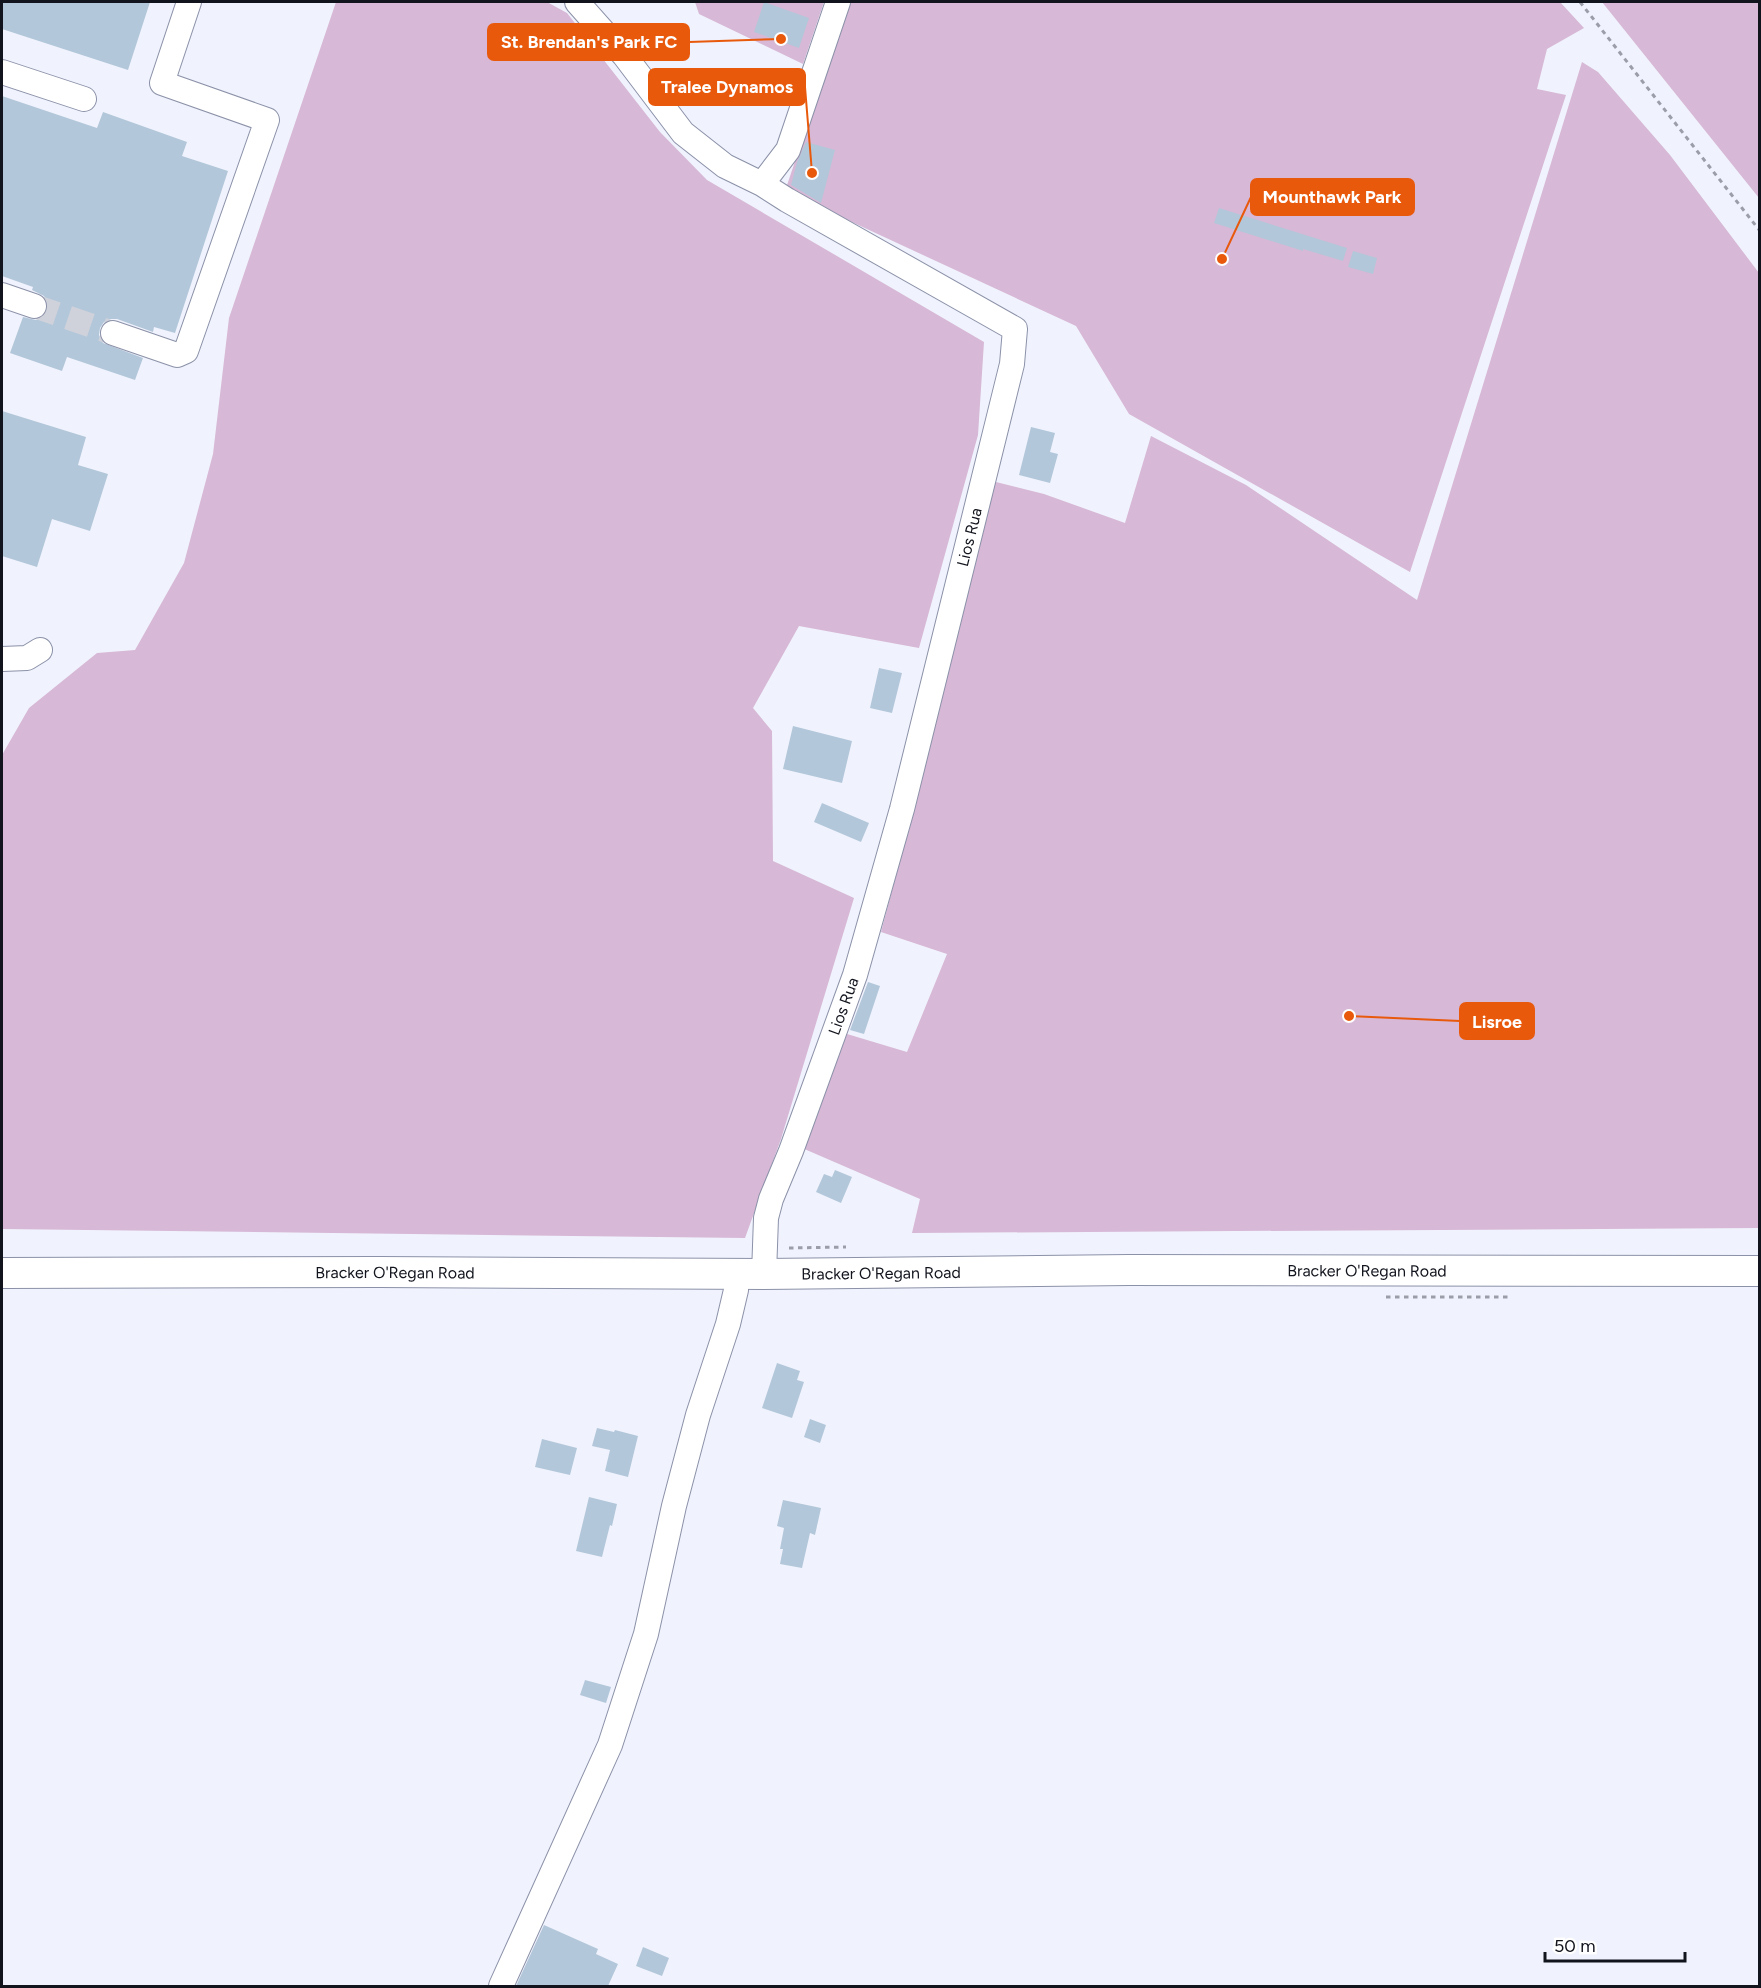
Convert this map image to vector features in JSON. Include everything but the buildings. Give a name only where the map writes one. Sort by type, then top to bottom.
[{"type":"main road","name":"Bracker O'Regan Road","points":[[2,1273],[750,1274],[1129,1270],[1760,1271]]},
{"type":"street","points":[[113,333],[177,355],[186,351],[267,120],[162,83],[189,2]]},
{"type":"street","name":"Lios Rua","points":[[577,2],[624,56],[683,133],[725,166],[762,184],[1015,329],[1012,364],[903,808],[855,975],[791,1151],[771,1199],[750,1274]]},
{"type":"street","points":[[762,184],[788,150],[838,2]]},
{"type":"street","points":[[2,72],[84,99]]},
{"type":"street","points":[[2,295],[34,306]]},
{"type":"street","points":[[2,659],[27,658],[40,650]]},
{"type":"street","points":[[501,1986],[610,1745],[646,1634],[674,1506],[698,1415],[728,1324],[736,1290],[750,1274]]},
{"type":"path","points":[[1580,2],[1760,231]]},
{"type":"shaded area","points":[[336,2],[547,2],[567,13],[660,132],[707,180],[984,342],[978,435],[919,648],[799,626],[753,708],[772,731],[773,861],[854,898],[781,1139],[745,1238],[2,1229],[2,755],[29,708],[97,653],[135,650],[184,563],[213,454],[229,318]]},
{"type":"shaded area","points":[[695,2],[824,2],[803,64],[699,14]]},
{"type":"shaded area","points":[[849,2],[1560,2],[1584,28],[1547,49],[1537,89],[1566,95],[1410,572],[1129,414],[1076,326],[785,191]]},
{"type":"shaded area","points":[[1602,2],[1759,2],[1759,198],[1606,7]]},
{"type":"shaded area","points":[[1582,62],[1598,72],[1670,155],[1759,273],[1759,1228],[912,1233],[920,1199],[802,1148],[847,1034],[907,1052],[947,954],[881,932],[909,826],[992,481],[1044,494],[1125,523],[1151,436],[1246,485],[1417,600]]},
{"type":"tunnel","points":[[34,306],[113,333]]},
{"type":"place","name":"St. Brendan's Park FC","points":[[781,39]]},
{"type":"place","name":"Tralee Dynamos","points":[[812,173]]},
{"type":"place","name":"Mounthawk Park","points":[[1222,259]]},
{"type":"place","name":"Lisroe","points":[[1349,1016]]}]
